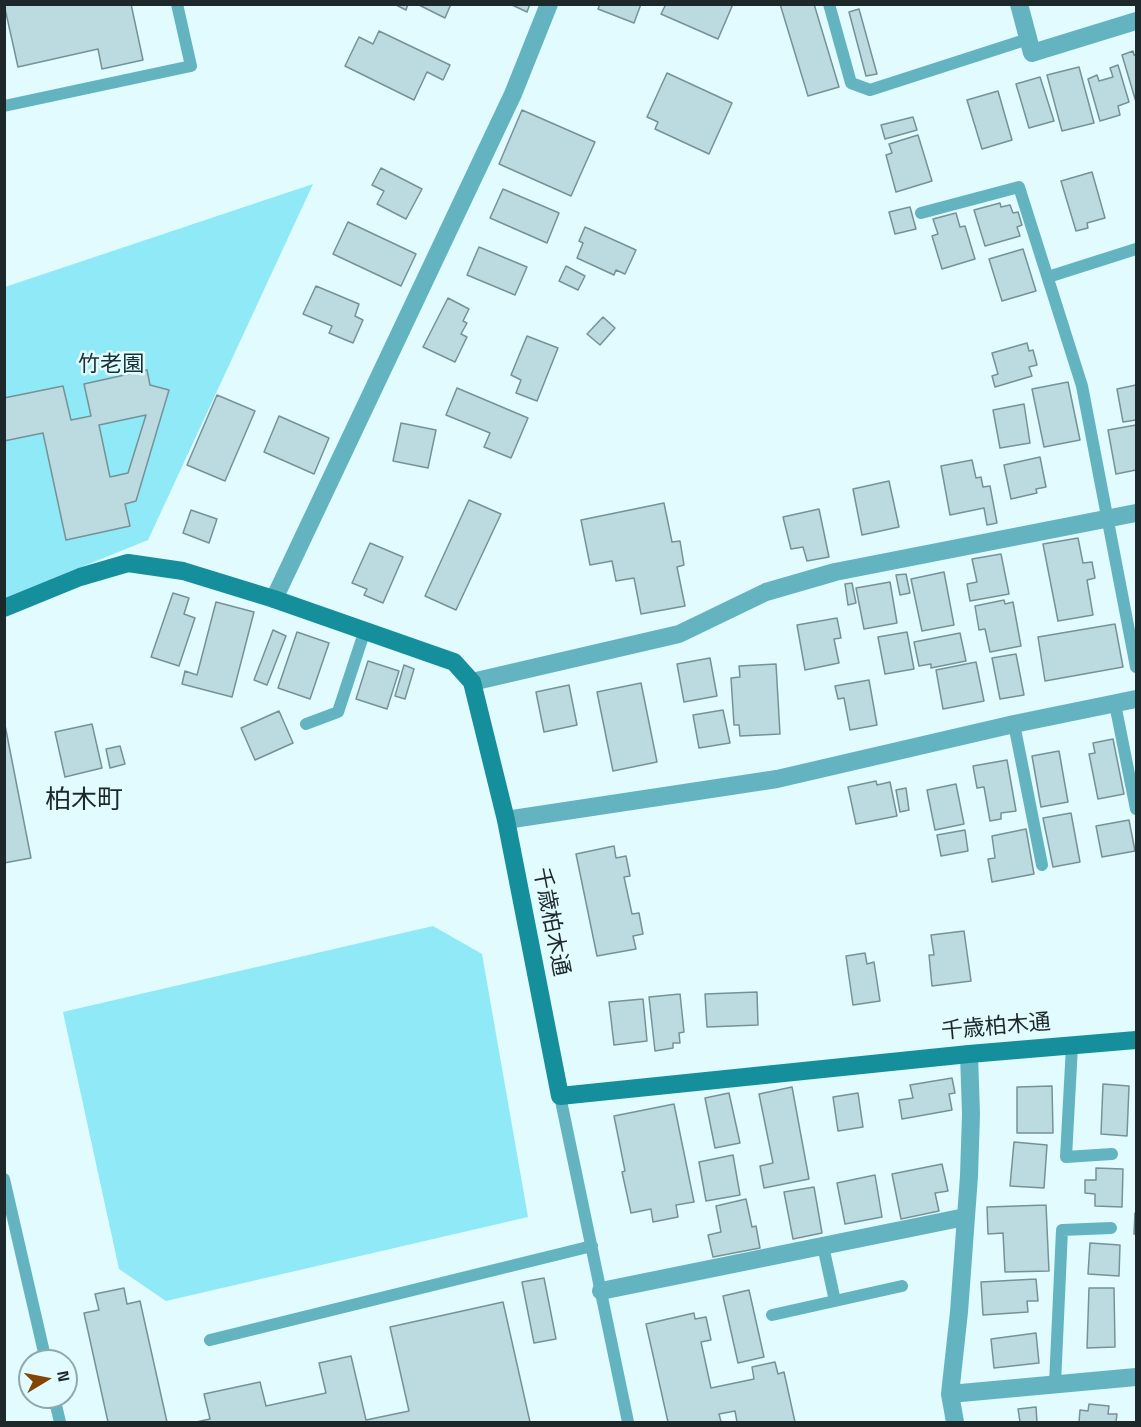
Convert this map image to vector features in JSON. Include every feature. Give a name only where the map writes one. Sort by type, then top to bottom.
[{"type":"street","points":[[274,599],[513,94],[549,4]]},
{"type":"street","points":[[1019,4],[1032,53],[1137,21]]},
{"type":"street","points":[[4,608],[80,577],[128,563],[183,571],[274,599],[454,662],[472,682],[679,634],[766,592],[835,572],[1137,513]]},
{"type":"street","name":"千歳柏木通","points":[[472,682],[506,820],[560,1096],[969,1054],[1137,1040]]},
{"type":"street","points":[[506,820],[777,779],[1014,724],[1137,699]]},
{"type":"street","points":[[955,1422],[950,1394],[959,1312],[969,1176],[971,1114],[969,1054]]},
{"type":"street","points":[[601,1292],[965,1217]]},
{"type":"street","points":[[950,1394],[1137,1377]]},
{"type":"lane","points":[[4,106],[191,66],[177,4]]},
{"type":"lane","points":[[829,4],[851,83],[870,90],[1028,39]]},
{"type":"lane","points":[[921,213],[1019,187],[1082,386],[1137,667]]},
{"type":"lane","points":[[1048,277],[1137,249]]},
{"type":"lane","points":[[306,724],[338,712],[365,630]]},
{"type":"lane","points":[[1115,704],[1137,809]]},
{"type":"lane","points":[[1014,724],[1042,865]]},
{"type":"lane","points":[[1072,1046],[1066,1157],[1112,1154]]},
{"type":"lane","points":[[560,1096],[628,1422]]},
{"type":"lane","points":[[4,1179],[43,1349]]},
{"type":"lane","points":[[1054,1384],[1062,1230],[1111,1228]]},
{"type":"lane","points":[[210,1340],[592,1246]]},
{"type":"lane","points":[[823,1246],[835,1301]]},
{"type":"lane","points":[[772,1315],[902,1286]]},
{"type":"green space","name":"竹老園","points":[[313,184],[148,540],[5,598],[5,287]]},
{"type":"green space","points":[[433,926],[482,954],[528,1217],[166,1301],[119,1269],[63,1012]]},
{"type":"building","points":[[4,4],[131,4],[143,60],[102,69],[98,49],[18,67]]},
{"type":"building","points":[[394,4],[408,4],[406,10]]},
{"type":"building","points":[[417,4],[451,4],[445,18]]},
{"type":"building","points":[[510,4],[530,4],[527,12]]},
{"type":"building","points":[[600,4],[641,4],[634,23],[598,9]]},
{"type":"building","points":[[666,4],[733,4],[718,39],[661,14]]},
{"type":"building","points":[[780,4],[814,4],[839,87],[808,96]]},
{"type":"building","points":[[859,9],[877,74],[866,76],[849,12]]},
{"type":"building","points":[[379,31],[450,65],[443,80],[427,72],[414,100],[345,66],[359,37],[373,44]]},
{"type":"building","points":[[1133,51],[1136,55],[1136,102],[1122,55]]},
{"type":"building","points":[[1118,65],[1129,102],[1118,106],[1120,115],[1100,121],[1088,79],[1097,75],[1099,81],[1113,77],[1110,68]]},
{"type":"building","points":[[1079,67],[1094,123],[1062,131],[1047,75]]},
{"type":"building","points":[[667,73],[732,103],[709,154],[655,129],[658,122],[647,117]]},
{"type":"building","points":[[1040,77],[1054,121],[1029,128],[1016,84]]},
{"type":"building","points":[[998,91],[1012,140],[982,149],[967,100]]},
{"type":"building","points":[[522,110],[595,142],[571,196],[499,164]]},
{"type":"building","points":[[913,117],[917,130],[885,139],[881,125]]},
{"type":"building","points":[[918,135],[932,181],[896,192],[886,155],[892,153],[889,144]]},
{"type":"building","points":[[381,168],[422,189],[406,219],[377,204],[384,191],[372,185]]},
{"type":"building","points":[[1092,172],[1105,218],[1087,223],[1088,228],[1076,231],[1061,181]]},
{"type":"building","points":[[503,189],[559,213],[547,243],[490,218]]},
{"type":"building","points":[[1000,203],[1001,207],[1010,205],[1013,213],[1018,212],[1022,225],[1017,227],[1020,236],[985,246],[974,210]]},
{"type":"building","points":[[910,207],[916,229],[895,234],[889,212]]},
{"type":"building","points":[[956,213],[960,227],[965,226],[975,259],[942,269],[932,236],[938,234],[933,219]]},
{"type":"building","points":[[348,222],[416,254],[401,286],[333,254]]},
{"type":"building","points":[[585,227],[636,250],[625,274],[616,270],[614,275],[577,258],[583,243],[579,241]]},
{"type":"building","points":[[479,247],[527,267],[515,295],[467,275]]},
{"type":"building","points":[[1023,249],[1036,291],[1002,301],[989,259]]},
{"type":"building","points":[[566,266],[585,276],[578,290],[559,281]]},
{"type":"building","points":[[316,286],[359,304],[355,316],[363,320],[353,343],[329,333],[332,326],[303,314]]},
{"type":"building","points":[[448,298],[469,309],[463,321],[467,323],[461,334],[467,337],[455,362],[423,347]]},
{"type":"building","points":[[603,317],[615,328],[600,345],[587,334]]},
{"type":"building","points":[[527,336],[558,348],[537,401],[516,393],[521,380],[511,375]]},
{"type":"building","points":[[1027,343],[1029,351],[1033,350],[1037,365],[1029,367],[1032,376],[995,387],[992,376],[998,374],[992,353]]},
{"type":"building","name":"竹老園","points":[[147,370],[150,385],[169,390],[136,501],[125,504],[130,526],[66,540],[43,433],[4,441],[4,398],[63,386],[71,420],[91,416],[84,384]],"holes":[[[146,415],[128,473],[110,477],[99,425]]]},
{"type":"building","points":[[1068,382],[1080,440],[1044,447],[1032,389]]},
{"type":"building","points":[[1136,385],[1136,420],[1123,422],[1117,389]]},
{"type":"building","points":[[457,388],[528,418],[511,458],[484,447],[490,433],[446,415]]},
{"type":"building","points":[[217,395],[255,411],[225,481],[187,465]]},
{"type":"building","points":[[1024,404],[1030,443],[1000,448],[993,410]]},
{"type":"building","points":[[279,416],[329,438],[314,474],[264,452]]},
{"type":"building","points":[[401,423],[436,430],[428,468],[393,461]]},
{"type":"building","points":[[1136,425],[1136,470],[1116,474],[1108,430]]},
{"type":"building","points":[[1040,457],[1046,487],[1036,489],[1037,493],[1011,499],[1004,465]]},
{"type":"building","points":[[972,460],[976,478],[981,477],[983,487],[990,486],[997,523],[987,525],[984,508],[950,515],[941,466]]},
{"type":"building","points":[[889,481],[899,527],[862,535],[853,489]]},
{"type":"building","points":[[469,500],[501,514],[456,610],[425,596]]},
{"type":"building","points":[[664,503],[672,542],[680,541],[684,565],[677,567],[685,606],[641,614],[634,578],[616,581],[612,561],[590,565],[581,520]]},
{"type":"building","points":[[819,509],[829,557],[807,561],[803,547],[791,549],[783,517]]},
{"type":"building","points":[[191,510],[217,519],[209,543],[183,533]]},
{"type":"building","points":[[1078,538],[1083,563],[1092,562],[1095,578],[1087,580],[1093,615],[1058,621],[1043,544]]},
{"type":"building","points":[[370,543],[403,557],[383,603],[364,595],[367,589],[352,583]]},
{"type":"building","points":[[1001,554],[1009,594],[970,601],[967,584],[977,582],[972,559]]},
{"type":"building","points":[[944,572],[954,625],[922,631],[911,579]]},
{"type":"building","points":[[906,574],[910,593],[900,595],[896,575]]},
{"type":"building","points":[[890,582],[897,623],[864,629],[856,588]]},
{"type":"building","points":[[852,583],[856,603],[848,605],[845,584]]},
{"type":"building","points":[[173,593],[189,598],[184,614],[195,618],[179,666],[151,657]]},
{"type":"building","points":[[1004,600],[1005,604],[1013,602],[1021,646],[990,652],[985,629],[979,630],[975,606]]},
{"type":"building","points":[[216,602],[254,612],[232,697],[182,684],[185,671],[197,675]]},
{"type":"building","points":[[837,618],[841,638],[834,639],[839,663],[805,670],[797,625]]},
{"type":"building","points":[[1115,624],[1123,667],[1045,681],[1038,637]]},
{"type":"building","points":[[273,630],[286,636],[267,685],[254,680]]},
{"type":"building","points":[[297,632],[329,643],[310,699],[278,688]]},
{"type":"building","points":[[907,632],[914,669],[885,674],[878,637]]},
{"type":"building","points":[[960,633],[966,661],[931,668],[931,664],[919,666],[914,642]]},
{"type":"building","points":[[1016,654],[1024,695],[1000,699],[992,658]]},
{"type":"building","points":[[710,658],[717,696],[684,702],[677,664]]},
{"type":"building","points":[[368,661],[399,671],[387,709],[356,699]]},
{"type":"building","points":[[976,662],[984,701],[943,709],[936,670]]},
{"type":"building","points":[[776,664],[780,734],[740,736],[739,725],[734,725],[731,678],[740,677],[739,666]]},
{"type":"building","points":[[404,665],[414,669],[405,699],[395,696]]},
{"type":"building","points":[[869,680],[877,725],[850,730],[844,698],[838,699],[835,686]]},
{"type":"building","points":[[641,683],[657,762],[613,771],[597,692]]},
{"type":"building","points":[[569,685],[577,725],[544,732],[536,692]]},
{"type":"building","points":[[723,710],[730,743],[699,748],[693,715]]},
{"type":"building","points":[[279,711],[293,743],[255,760],[241,728]]},
{"type":"building","points":[[92,724],[102,768],[65,777],[55,732]]},
{"type":"building","points":[[4,725],[31,858],[4,863]]},
{"type":"building","points":[[1113,739],[1124,794],[1098,799],[1089,754],[1095,753],[1093,743]]},
{"type":"building","points":[[120,746],[125,764],[110,768],[106,749]]},
{"type":"building","points":[[1059,751],[1068,802],[1041,807],[1032,756]]},
{"type":"building","points":[[1007,760],[1016,811],[1001,813],[1001,819],[990,821],[984,787],[977,788],[973,766]]},
{"type":"building","points":[[876,781],[877,785],[890,782],[897,816],[856,824],[848,787]]},
{"type":"building","points":[[956,784],[964,824],[935,830],[927,790]]},
{"type":"building","points":[[906,788],[909,810],[900,812],[896,790]]},
{"type":"building","points":[[1071,813],[1080,862],[1053,867],[1043,818]]},
{"type":"building","points":[[1129,820],[1135,851],[1102,857],[1096,826]]},
{"type":"building","points":[[1026,829],[1034,874],[992,882],[988,859],[995,858],[992,836]]},
{"type":"building","points":[[965,830],[968,851],[941,856],[937,835]]},
{"type":"building","points":[[614,846],[616,858],[626,856],[630,876],[624,877],[632,914],[639,913],[643,934],[633,936],[636,949],[597,956],[576,854]]},
{"type":"building","points":[[964,931],[971,981],[932,986],[929,955],[934,955],[931,935]]},
{"type":"building","points":[[865,953],[867,964],[874,962],[880,1001],[853,1005],[846,956]]},
{"type":"building","points":[[757,992],[758,1025],[707,1027],[705,994]]},
{"type":"building","points":[[680,994],[684,1032],[679,1033],[680,1043],[673,1043],[673,1048],[655,1051],[649,997]]},
{"type":"building","points":[[643,999],[647,1041],[614,1045],[609,1002]]},
{"type":"building","points":[[952,1078],[955,1093],[949,1094],[952,1110],[902,1119],[899,1100],[913,1098],[910,1085]]},
{"type":"building","points":[[1103,1084],[1129,1086],[1127,1136],[1101,1134]]},
{"type":"building","points":[[1052,1086],[1053,1133],[1017,1133],[1017,1087]]},
{"type":"building","points":[[792,1087],[809,1179],[764,1188],[760,1166],[773,1163],[759,1094]]},
{"type":"building","points":[[729,1093],[740,1143],[715,1148],[705,1098]]},
{"type":"building","points":[[858,1093],[863,1127],[838,1131],[833,1097]]},
{"type":"building","points":[[674,1104],[694,1202],[676,1205],[678,1217],[653,1222],[651,1209],[631,1213],[614,1116]]},
{"type":"building","points":[[1014,1142],[1047,1145],[1044,1188],[1010,1186]]},
{"type":"building","points":[[733,1155],[740,1195],[706,1201],[699,1162]]},
{"type":"building","points":[[942,1164],[948,1191],[935,1193],[939,1211],[901,1219],[892,1174]]},
{"type":"building","points":[[1096,1168],[1123,1169],[1122,1207],[1095,1206],[1095,1194],[1085,1193],[1085,1180],[1096,1180]]},
{"type":"building","points":[[875,1175],[882,1217],[845,1224],[837,1183]]},
{"type":"building","points":[[814,1187],[822,1233],[793,1239],[784,1192]]},
{"type":"building","points":[[746,1199],[752,1227],[756,1226],[760,1248],[713,1257],[708,1235],[721,1232],[716,1206]]},
{"type":"building","points":[[1046,1205],[1049,1271],[1005,1272],[1003,1233],[988,1234],[987,1207]]},
{"type":"building","points":[[1135,1213],[1136,1234],[1134,1234]]},
{"type":"building","points":[[1090,1243],[1120,1245],[1119,1276],[1088,1274]]},
{"type":"building","points":[[544,1278],[556,1339],[534,1343],[522,1282]]},
{"type":"building","points":[[1036,1279],[1038,1301],[1027,1301],[1028,1312],[983,1315],[981,1282]]},
{"type":"building","points":[[124,1288],[127,1304],[140,1301],[167,1422],[108,1422],[84,1313],[99,1310],[95,1294]]},
{"type":"building","points":[[1089,1288],[1114,1288],[1115,1347],[1087,1348]]},
{"type":"building","points":[[749,1290],[764,1357],[738,1363],[723,1296]]},
{"type":"building","points":[[503,1302],[530,1422],[196,1422],[210,1419],[204,1394],[260,1382],[266,1406],[326,1393],[319,1363],[351,1356],[366,1420],[409,1411],[390,1327]]},
{"type":"building","points":[[694,1313],[695,1319],[706,1317],[711,1340],[701,1342],[711,1388],[754,1379],[752,1367],[775,1362],[778,1374],[784,1372],[795,1422],[737,1422],[735,1411],[719,1414],[721,1422],[668,1422],[646,1324]]},
{"type":"building","points":[[1036,1333],[1039,1363],[994,1368],[991,1339]]},
{"type":"building","points":[[1089,1404],[1109,1406],[1108,1414],[1117,1414],[1116,1422],[1079,1422],[1080,1410],[1088,1411]]},
{"type":"building","points":[[1036,1407],[1037,1422],[1020,1422],[1018,1409]]},
{"type":"district","name":"柏木町","points":[[84,802]]}]
